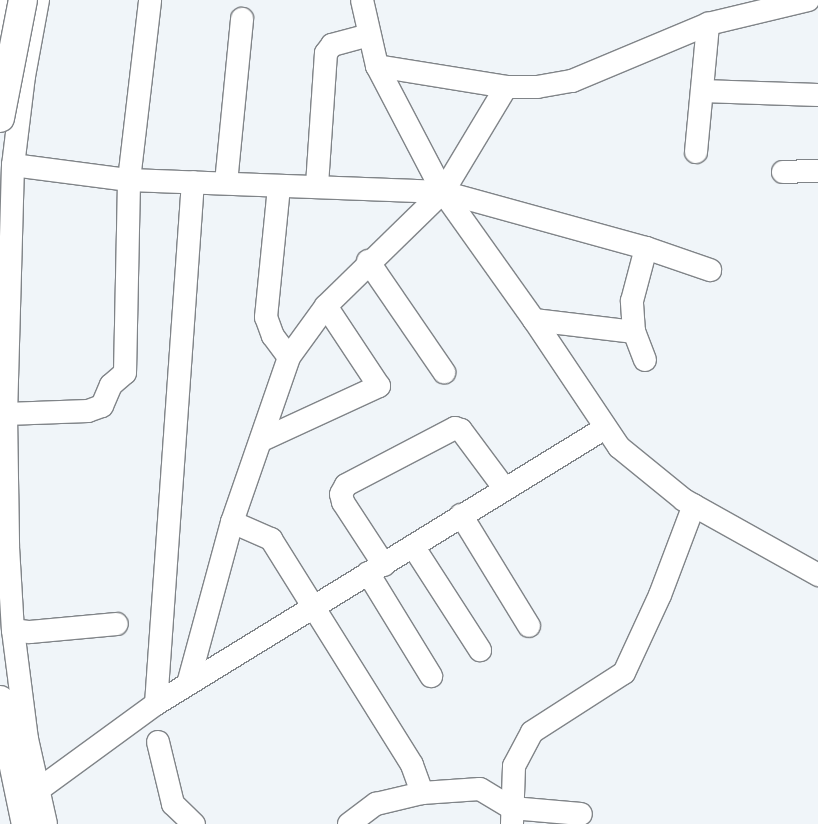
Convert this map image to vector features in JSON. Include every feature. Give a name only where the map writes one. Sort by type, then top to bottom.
[{"type":"highway","points":[[0,39],[8,0]]},
{"type":"highway","points":[[0,118],[23,0]]},
{"type":"highway","points":[[0,700],[26,824]]},
{"type":"highway","points":[[0,790],[8,824]]},
{"type":"street","points":[[38,0],[24,76],[13,165],[6,414],[8,547],[14,630],[26,739],[46,824]]},
{"type":"street","points":[[6,414],[88,411],[102,406],[106,391],[125,373],[129,180],[150,0]]},
{"type":"street","points":[[362,0],[377,66],[443,192],[534,320],[619,447],[694,505],[816,568]]},
{"type":"street","points":[[377,66],[506,88],[537,88],[572,81],[745,8],[808,0]]},
{"type":"street","points":[[226,183],[242,19]]},
{"type":"street","points":[[696,152],[708,24]]},
{"type":"street","points":[[317,185],[326,53],[332,45],[369,36]]},
{"type":"street","points":[[0,70],[24,76]]},
{"type":"street","points":[[188,684],[232,522],[262,440],[289,356],[326,306],[368,261],[443,192],[506,88]]},
{"type":"street","points":[[702,91],[818,95]]},
{"type":"street","points":[[13,165],[129,180],[226,183],[279,187],[317,185],[443,192],[646,248],[710,270]]},
{"type":"street","points":[[783,172],[818,171]]},
{"type":"street","points":[[156,704],[193,182]]},
{"type":"street","points":[[279,187],[266,317],[273,336],[289,356]]},
{"type":"street","points":[[645,360],[634,332],[632,301],[646,248]]},
{"type":"street","points":[[368,261],[444,372]]},
{"type":"street","points":[[262,440],[379,386],[326,306]]},
{"type":"street","points":[[534,320],[634,332]]},
{"type":"street","points":[[431,676],[376,569],[343,502],[341,494],[346,485],[455,428],[461,430],[504,488]]},
{"type":"street","points":[[38,790],[156,704],[314,608],[504,488],[605,428]]},
{"type":"street","points":[[512,816],[514,766],[532,732],[624,673],[660,594],[694,505]]},
{"type":"street","points":[[461,515],[529,626]]},
{"type":"street","points":[[232,522],[270,539],[412,764],[422,793]]},
{"type":"street","points":[[413,546],[480,650]]},
{"type":"street","points":[[14,630],[30,632],[117,624]]},
{"type":"street","points":[[158,742],[173,804],[194,824]]},
{"type":"street","points":[[349,824],[376,804],[422,793],[480,789],[512,816],[581,814]]}]
